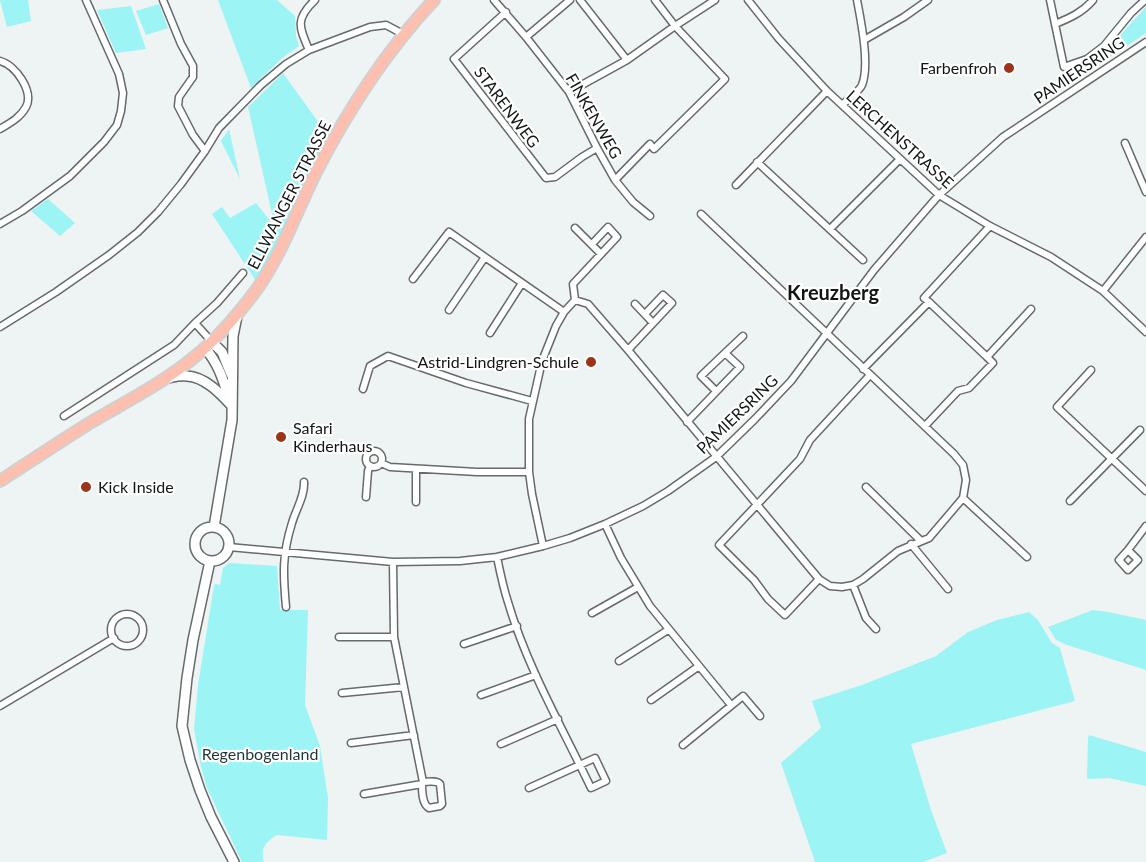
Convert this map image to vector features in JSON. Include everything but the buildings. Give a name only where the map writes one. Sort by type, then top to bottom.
[{"type":"main road","name":"ELLWANGER STRASSE","points":[[0,481],[192,360],[237,316],[271,267],[337,133],[362,90],[403,34],[434,0]]},
{"type":"main road","points":[[214,527],[232,420],[233,336],[237,316]]},
{"type":"main road","points":[[208,345],[222,352],[230,369],[233,385]]},
{"type":"main road","points":[[208,345],[223,376],[232,406]]},
{"type":"main road","points":[[166,378],[188,376],[202,381],[218,390],[232,406]]},
{"type":"main road","points":[[214,527],[224,532],[229,548],[220,559],[210,561],[201,556],[195,543],[200,533],[214,527]]},
{"type":"main road","points":[[210,561],[191,650],[182,726],[200,790],[234,862]]},
{"type":"street","points":[[0,224],[22,212],[70,176],[104,142],[117,125],[123,93],[119,74],[86,0]]},
{"type":"street","points":[[163,0],[181,44],[193,66],[193,77],[179,97],[178,106],[189,128],[205,151]]},
{"type":"street","points":[[309,50],[301,32],[300,21],[307,7],[315,0]]},
{"type":"street","name":"FINKENWEG","points":[[494,0],[569,92],[615,180],[633,202],[650,216]]},
{"type":"street","points":[[526,38],[570,0]]},
{"type":"street","points":[[580,0],[627,60]]},
{"type":"street","points":[[615,180],[650,144],[654,149],[725,79],[675,26],[655,0]]},
{"type":"street","points":[[569,92],[627,60],[715,0]]},
{"type":"street","name":"LERCHENSTRASSE","points":[[748,0],[779,39],[827,91],[939,195],[990,226],[1051,257],[1103,291],[1146,332]]},
{"type":"street","points":[[842,105],[862,86],[865,65],[864,40],[858,0]]},
{"type":"street","points":[[864,40],[904,17],[927,0]]},
{"type":"street","points":[[1050,0],[1064,67],[1087,59],[1104,46],[1131,13],[1145,0]]},
{"type":"street","points":[[1055,24],[1072,17],[1093,0]]},
{"type":"street","name":"STARENWEG","points":[[506,12],[454,59],[546,178],[555,177],[597,148]]},
{"type":"street","points":[[0,327],[74,280],[138,232],[164,205],[205,151],[219,128],[285,64],[309,50],[370,27],[386,25],[403,34]]},
{"type":"street","name":"PAMIERSRING","points":[[229,548],[393,562],[460,561],[497,557],[570,538],[643,506],[668,492],[716,457],[755,419],[791,381],[874,270],[939,195],[1003,137],[1146,42]]},
{"type":"street","points":[[0,61],[18,73],[28,98],[26,106],[17,119],[0,129]]},
{"type":"street","points":[[736,185],[827,91]]},
{"type":"street","points":[[1125,143],[1146,192]]},
{"type":"street","points":[[830,229],[899,160]]},
{"type":"street","points":[[757,162],[863,260]]},
{"type":"street","points":[[576,300],[588,304],[819,579],[830,586],[853,585],[898,551],[929,538],[963,498],[966,480],[963,465],[701,213]]},
{"type":"street","points":[[925,426],[958,391],[969,388],[993,363],[924,298],[990,226]]},
{"type":"street","points":[[576,300],[573,284],[617,237],[608,227],[592,244]]},
{"type":"street","points":[[575,228],[601,254]]},
{"type":"street","points":[[414,279],[449,232],[564,312]]},
{"type":"street","points":[[1103,291],[1146,237]]},
{"type":"street","points":[[449,310],[485,257]]},
{"type":"street","points":[[64,416],[174,345],[217,303],[243,273]]},
{"type":"street","points":[[490,333],[522,283]]},
{"type":"street","points":[[628,350],[672,303],[663,295],[645,314]]},
{"type":"street","points":[[543,546],[529,472],[529,419],[542,361],[556,326],[564,312],[576,300]]},
{"type":"street","points":[[864,369],[929,302]]},
{"type":"street","points":[[635,304],[653,323]]},
{"type":"street","points":[[987,357],[1031,309]]},
{"type":"street","points":[[195,323],[208,345]]},
{"type":"street","points":[[716,391],[701,376],[743,336]]},
{"type":"street","points":[[687,422],[740,367],[725,353]]},
{"type":"street","points":[[363,389],[370,366],[388,356],[466,383],[532,400]]},
{"type":"street","points":[[1092,370],[1057,407],[1146,491]]},
{"type":"street","points":[[819,579],[784,615],[754,580],[718,545],[801,459],[810,440],[870,375]]},
{"type":"street","points":[[1070,501],[1140,430]]},
{"type":"street","points":[[370,466],[367,456],[372,451],[380,454],[381,463]]},
{"type":"street","points":[[381,463],[390,467],[417,469],[529,472]]},
{"type":"street","points":[[370,466],[377,466],[381,463]]},
{"type":"street","points":[[366,497],[370,466]]},
{"type":"street","points":[[416,502],[417,469]]},
{"type":"street","points":[[286,607],[283,581],[285,553],[292,523],[305,489],[304,482]]},
{"type":"street","points":[[866,487],[921,541]]},
{"type":"street","points":[[963,498],[1027,557]]},
{"type":"street","points":[[605,524],[621,558],[651,606],[668,630],[731,705]]},
{"type":"street","points":[[1128,550],[1146,526]]},
{"type":"street","points":[[911,544],[948,589]]},
{"type":"street","points":[[497,557],[508,602],[536,675],[558,719],[580,765],[591,788],[606,781],[595,758],[590,763],[580,765],[530,788]]},
{"type":"street","points":[[364,795],[426,784],[394,637],[393,562]]},
{"type":"street","points":[[853,585],[866,618],[876,629]]},
{"type":"street","points":[[592,613],[638,587]]},
{"type":"street","points":[[129,614],[141,622],[143,632],[135,644],[121,645],[114,638],[113,624],[119,616],[129,614]]},
{"type":"street","points":[[464,644],[517,626]]},
{"type":"street","points":[[619,661],[668,630]]},
{"type":"street","points":[[339,637],[394,637]]},
{"type":"street","points":[[0,706],[114,638]]},
{"type":"street","points":[[651,700],[699,666]]},
{"type":"street","points":[[481,696],[536,675]]},
{"type":"street","points":[[342,693],[404,687]]},
{"type":"street","points":[[683,745],[743,696],[760,716]]},
{"type":"street","points":[[501,744],[558,719]]},
{"type":"street","points":[[351,743],[414,735]]},
{"type":"green space","points":[[0,0],[28,0],[31,21],[7,27]]},
{"type":"green space","points":[[218,0],[277,0],[295,16],[299,46],[282,58],[251,88]]},
{"type":"green space","points":[[159,4],[168,28],[146,35],[136,11]]},
{"type":"green space","points":[[131,6],[146,49],[116,53],[97,10]]},
{"type":"green space","points":[[1146,7],[1146,33],[1069,85],[1065,70],[1089,60],[1113,43]]},
{"type":"green space","points":[[283,73],[329,137],[276,246],[256,281],[212,214],[222,207],[230,218],[256,203],[275,227],[248,107]]},
{"type":"green space","points":[[229,129],[240,179],[221,141]]},
{"type":"green space","points":[[48,199],[75,223],[60,236],[31,211]]},
{"type":"green space","name":"Regenbogenland","points":[[229,563],[277,566],[280,610],[308,610],[305,705],[320,746],[328,798],[327,840],[277,835],[264,846],[264,862],[242,862],[207,788],[194,729],[198,685],[214,586],[215,584],[220,585],[223,568]]},
{"type":"green space","points":[[1093,610],[1146,620],[1146,670],[1067,645],[1056,640],[1048,627]]},
{"type":"green space","points":[[1029,612],[1038,620],[1052,643],[1060,648],[1075,701],[911,744],[947,853],[923,862],[815,862],[781,763],[821,728],[812,701],[862,685],[936,656],[968,632],[997,620]]},
{"type":"green space","points":[[1089,735],[1146,752],[1146,786],[1109,778],[1087,779]]},
{"type":"place","name":"Farbenfroh","points":[[1009,68]]},
{"type":"place","name":"Astrid-Lindgren-Schule","points":[[591,362]]},
{"type":"place","name":"Safari Kinderhaus","points":[[281,437]]},
{"type":"place","name":"Kick Inside","points":[[86,487]]},
{"type":"district","name":"Kreuzberg","points":[[833,293]]}]
